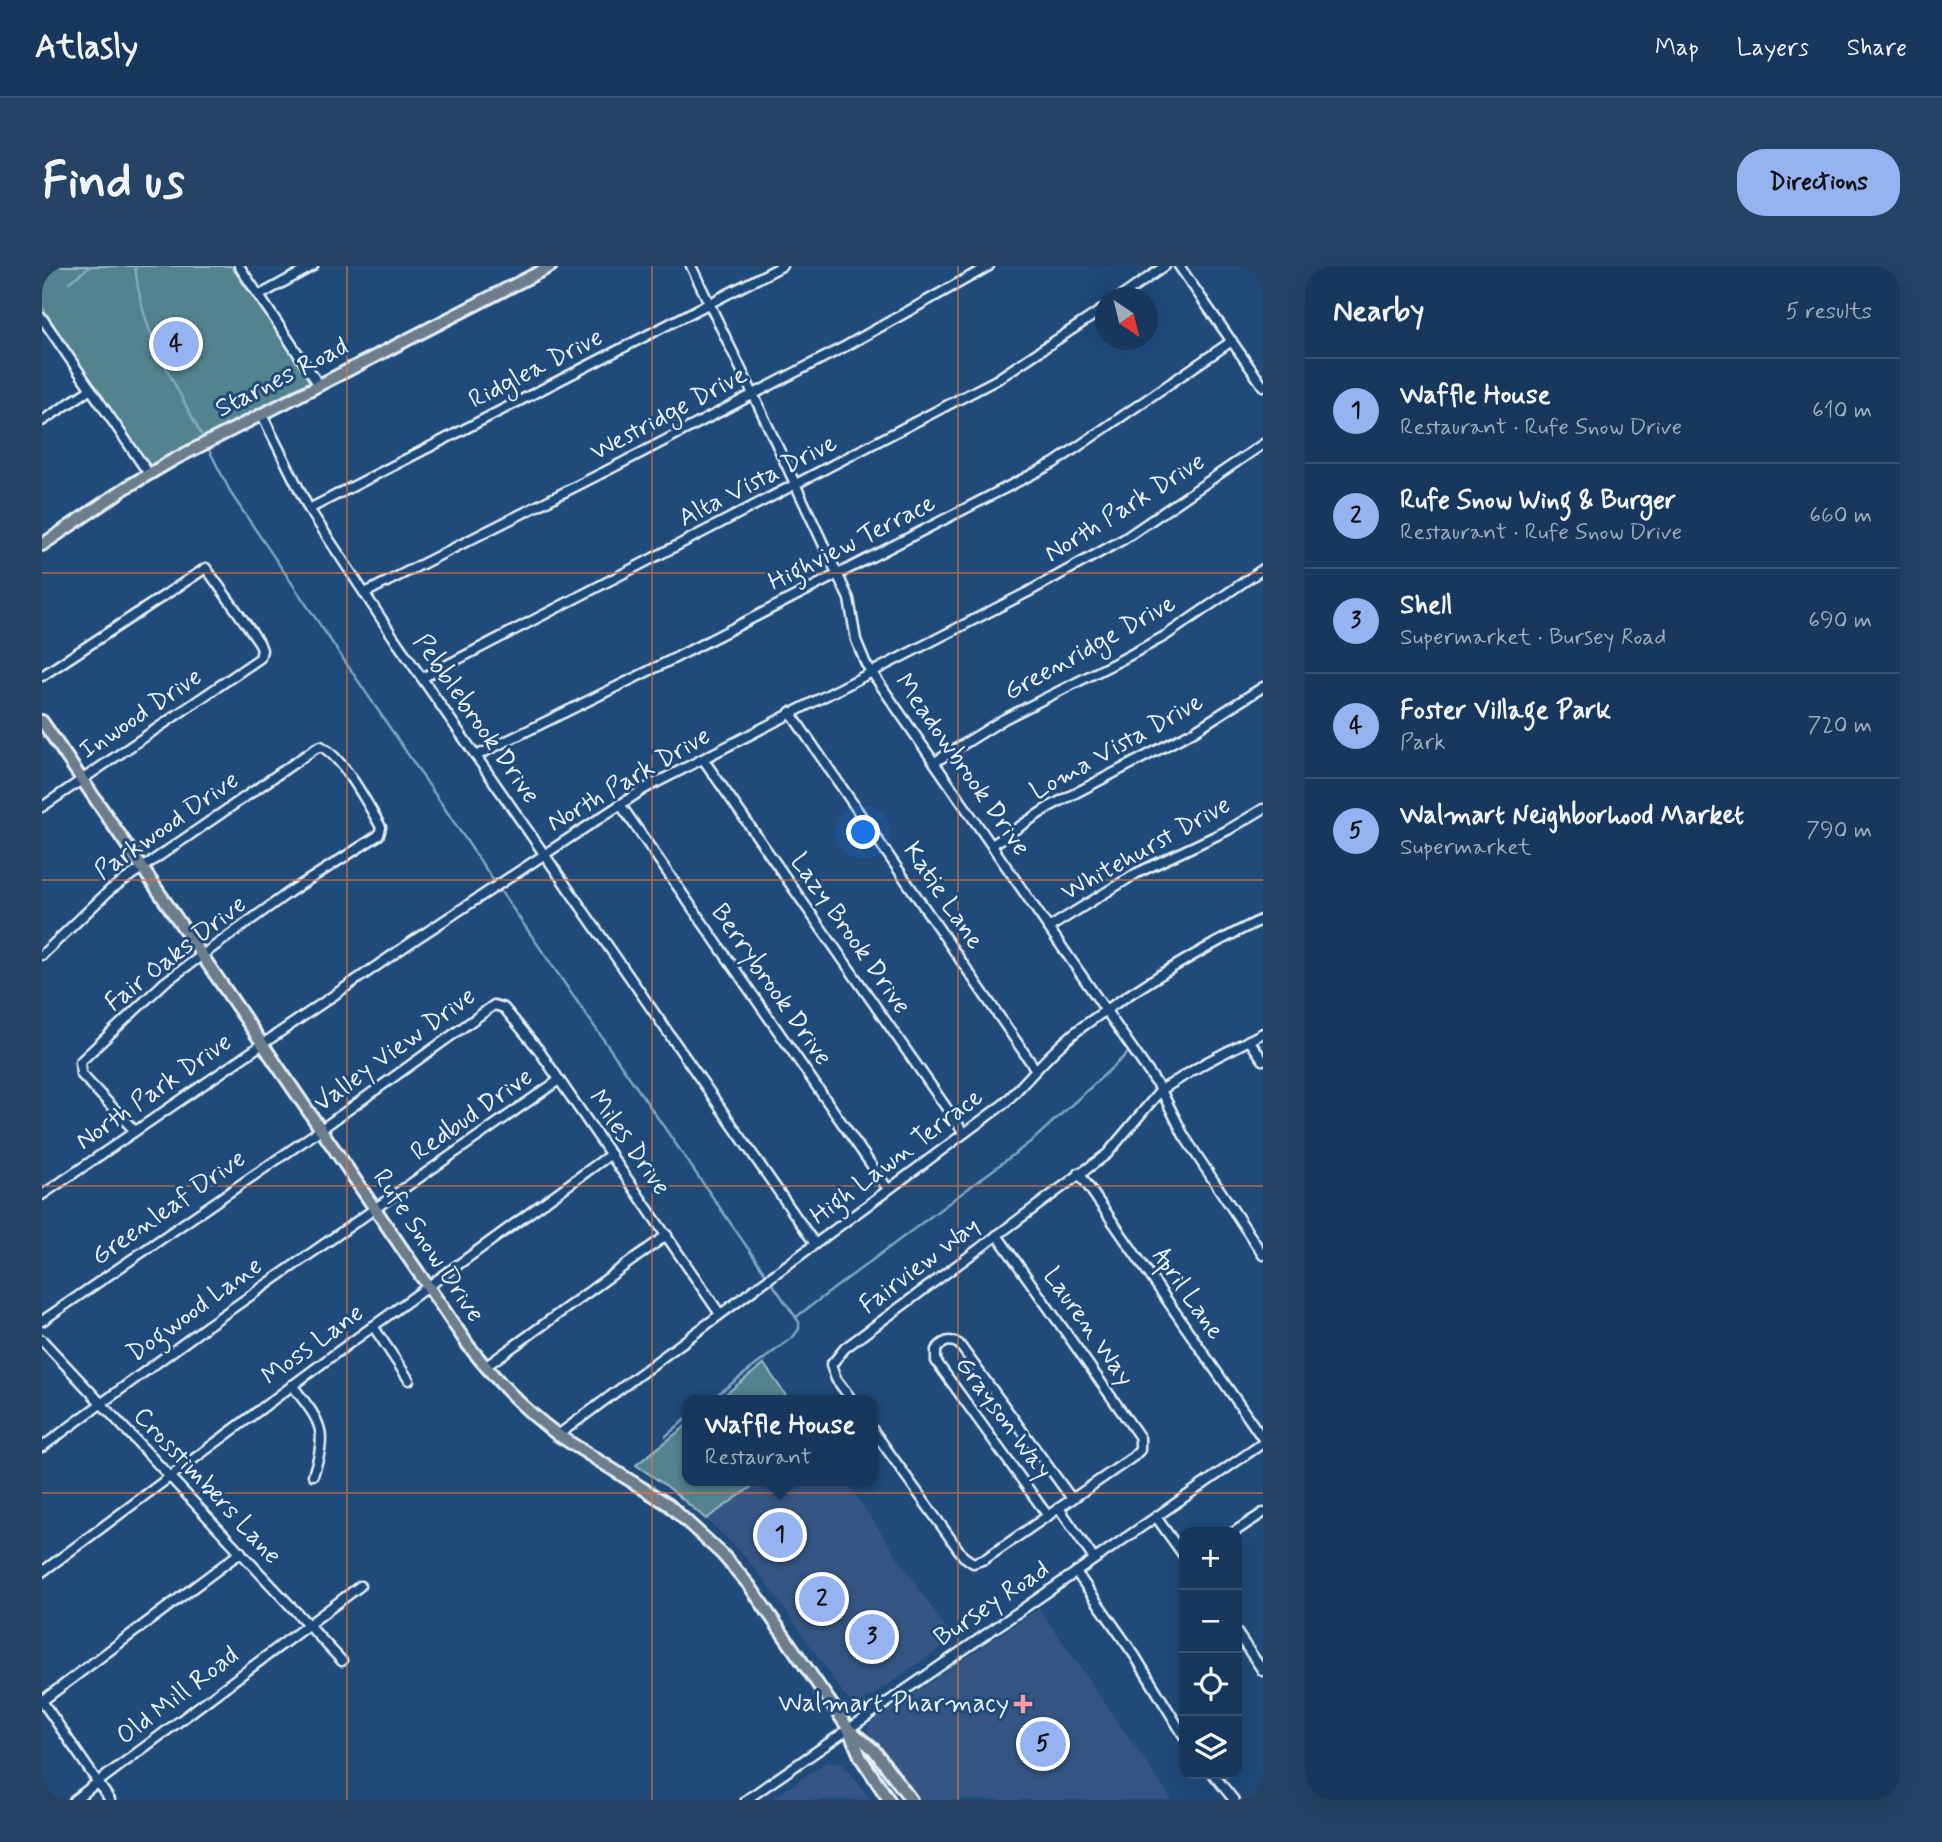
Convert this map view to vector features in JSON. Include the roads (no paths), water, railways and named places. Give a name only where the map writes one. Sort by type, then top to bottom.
[{"type":"main road","name":"Starnes Road","points":[[42,545],[149,474],[198,447],[551,266]]},
{"type":"main road","name":"Rufe Snow Drive","points":[[42,721],[428,1288],[485,1367],[514,1399],[558,1435],[669,1505],[707,1538],[749,1585],[848,1728],[861,1758],[889,1800]]},
{"type":"main road","name":"Rufe Snow Drive","points":[[848,1728],[874,1750],[911,1800]]},
{"type":"street","points":[[239,266],[319,385]]},
{"type":"street","points":[[260,295],[313,266]]},
{"type":"street","name":"Meadowbrook Drive","points":[[691,266],[849,599],[858,648],[871,672],[1161,1090],[1184,1136],[1263,1255]]},
{"type":"street","name":"Ridglea Drive","points":[[309,509],[782,266]]},
{"type":"street","name":"Westridge Drive","points":[[365,593],[614,467],[924,304],[989,266]]},
{"type":"street","points":[[1135,287],[1165,266]]},
{"type":"street","points":[[1179,266],[1263,386]]},
{"type":"street","name":"Alta Vista Drive","points":[[422,678],[996,380],[1095,314]]},
{"type":"street","points":[[42,318],[149,474]]},
{"type":"street","name":"Highview Terrace","points":[[476,756],[838,575],[1054,463],[1232,341]]},
{"type":"street","points":[[42,421],[90,389]]},
{"type":"street","name":"Pebblebrook Drive","points":[[261,415],[309,509],[365,593],[815,1244]]},
{"type":"street","name":"North Park Drive","points":[[44,1192],[620,804],[790,712],[1028,592],[1124,539],[1263,444]]},
{"type":"street","name":"Inwood Drive","points":[[42,676],[202,568],[209,570],[259,642],[262,654],[260,658],[42,807]]},
{"type":"street","name":"Greenridge Drive","points":[[935,762],[1004,719],[1165,636],[1263,569]]},
{"type":"street","name":"Loma Vista Drive","points":[[992,845],[1049,807],[1194,731],[1263,687]]},
{"type":"street","name":"Katie Lane","points":[[790,712],[1036,1070]]},
{"type":"street","name":"Parkwood Drive","points":[[42,955],[110,890],[321,746],[338,761],[362,795],[381,827],[379,835]]},
{"type":"street","name":"Lazy Brook Drive","points":[[703,760],[964,1133]]},
{"type":"street","name":"Berrybrook Drive","points":[[620,804],[888,1189]]},
{"type":"street","name":"Whitehurst Drive","points":[[1050,927],[1137,873],[1228,830],[1263,809]]},
{"type":"street","name":"Fair Oaks Drive","points":[[135,1131],[81,1073],[80,1062],[165,982],[291,891],[379,835]]},
{"type":"street","name":"High Lawn Terrace","points":[[558,1435],[1005,1103],[1082,1028],[1163,974],[1263,919]]},
{"type":"street","name":"Miles Drive","points":[[494,1005],[504,1008],[510,1014],[559,1080],[720,1314]]},
{"type":"street","name":"Valley View Drive","points":[[320,1130],[494,1005]]},
{"type":"street","name":"Fairview Way","points":[[848,1395],[836,1379],[831,1365],[845,1348],[1117,1144],[1144,1107],[1161,1090],[1263,1032]]},
{"type":"street","points":[[1250,1040],[1263,1060]]},
{"type":"street","name":"Redbud Drive","points":[[375,1209],[559,1080]]},
{"type":"street","name":"Greenleaf Drive","points":[[42,1321],[320,1130]]},
{"type":"street","name":"Moss Lane","points":[[42,1572],[292,1385],[611,1154]]},
{"type":"street","name":"April Lane","points":[[1079,1173],[1263,1441]]},
{"type":"street","name":"Dogwood Lane","points":[[42,1447],[207,1325],[375,1209]]},
{"type":"street","points":[[485,1367],[667,1235]]},
{"type":"street","name":"Lauren Way","points":[[997,1235],[1136,1432],[1140,1445],[1133,1457],[1072,1500]]},
{"type":"street","points":[[373,1326],[409,1380]]},
{"type":"street","name":"Crosstimbers Lane","points":[[42,1340],[342,1661]]},
{"type":"street","name":"Grayson Way","points":[[1048,1516],[936,1361],[936,1350],[941,1344],[951,1341],[959,1344],[1072,1500]]},
{"type":"street","points":[[292,1385],[320,1426],[322,1447],[313,1475]]},
{"type":"street","points":[[878,1437],[963,1556],[973,1563],[985,1559],[1072,1500]]},
{"type":"street","name":"Bursey Road","points":[[746,1800],[1263,1441]]},
{"type":"street","name":"Grayson Way","points":[[1059,1508],[1094,1559]]},
{"type":"street","points":[[1242,1527],[1263,1514]]},
{"type":"street","points":[[1156,1517],[1179,1549]]},
{"type":"street","points":[[110,1800],[42,1701],[241,1552]]},
{"type":"street","points":[[1076,1572],[1135,1656],[1179,1728]]},
{"type":"street","name":"Old Mill Road","points":[[74,1800],[360,1586]]},
{"type":"street","points":[[1242,1640],[1263,1671]]},
{"type":"street","points":[[1217,1779],[1234,1800]]},
{"type":"waterway","points":[[69,282],[91,266]]},
{"type":"waterway","points":[[135,266],[144,314],[152,336],[204,440]]},
{"type":"waterway","points":[[158,353],[190,334]]},
{"type":"waterway","points":[[207,446],[232,495],[502,893],[799,1322],[799,1329],[793,1337],[717,1395]]},
{"type":"waterway","points":[[796,1317],[1033,1140],[1127,1054]]},
{"type":"waterway","points":[[666,1436],[682,1422]]},
{"type":"place","name":"Foster Village Park","points":[[176,344]]},
{"type":"place","name":"Waffle House","points":[[780,1535]]},
{"type":"place","name":"Rufe Snow Wing & Burger","points":[[822,1599]]},
{"type":"place","name":"Shell","points":[[872,1637]]},
{"type":"place","name":"Walmart Pharmacy","points":[[1023,1704]]},
{"type":"place","name":"Walmart Neighborhood Market","points":[[1043,1744]]}]
